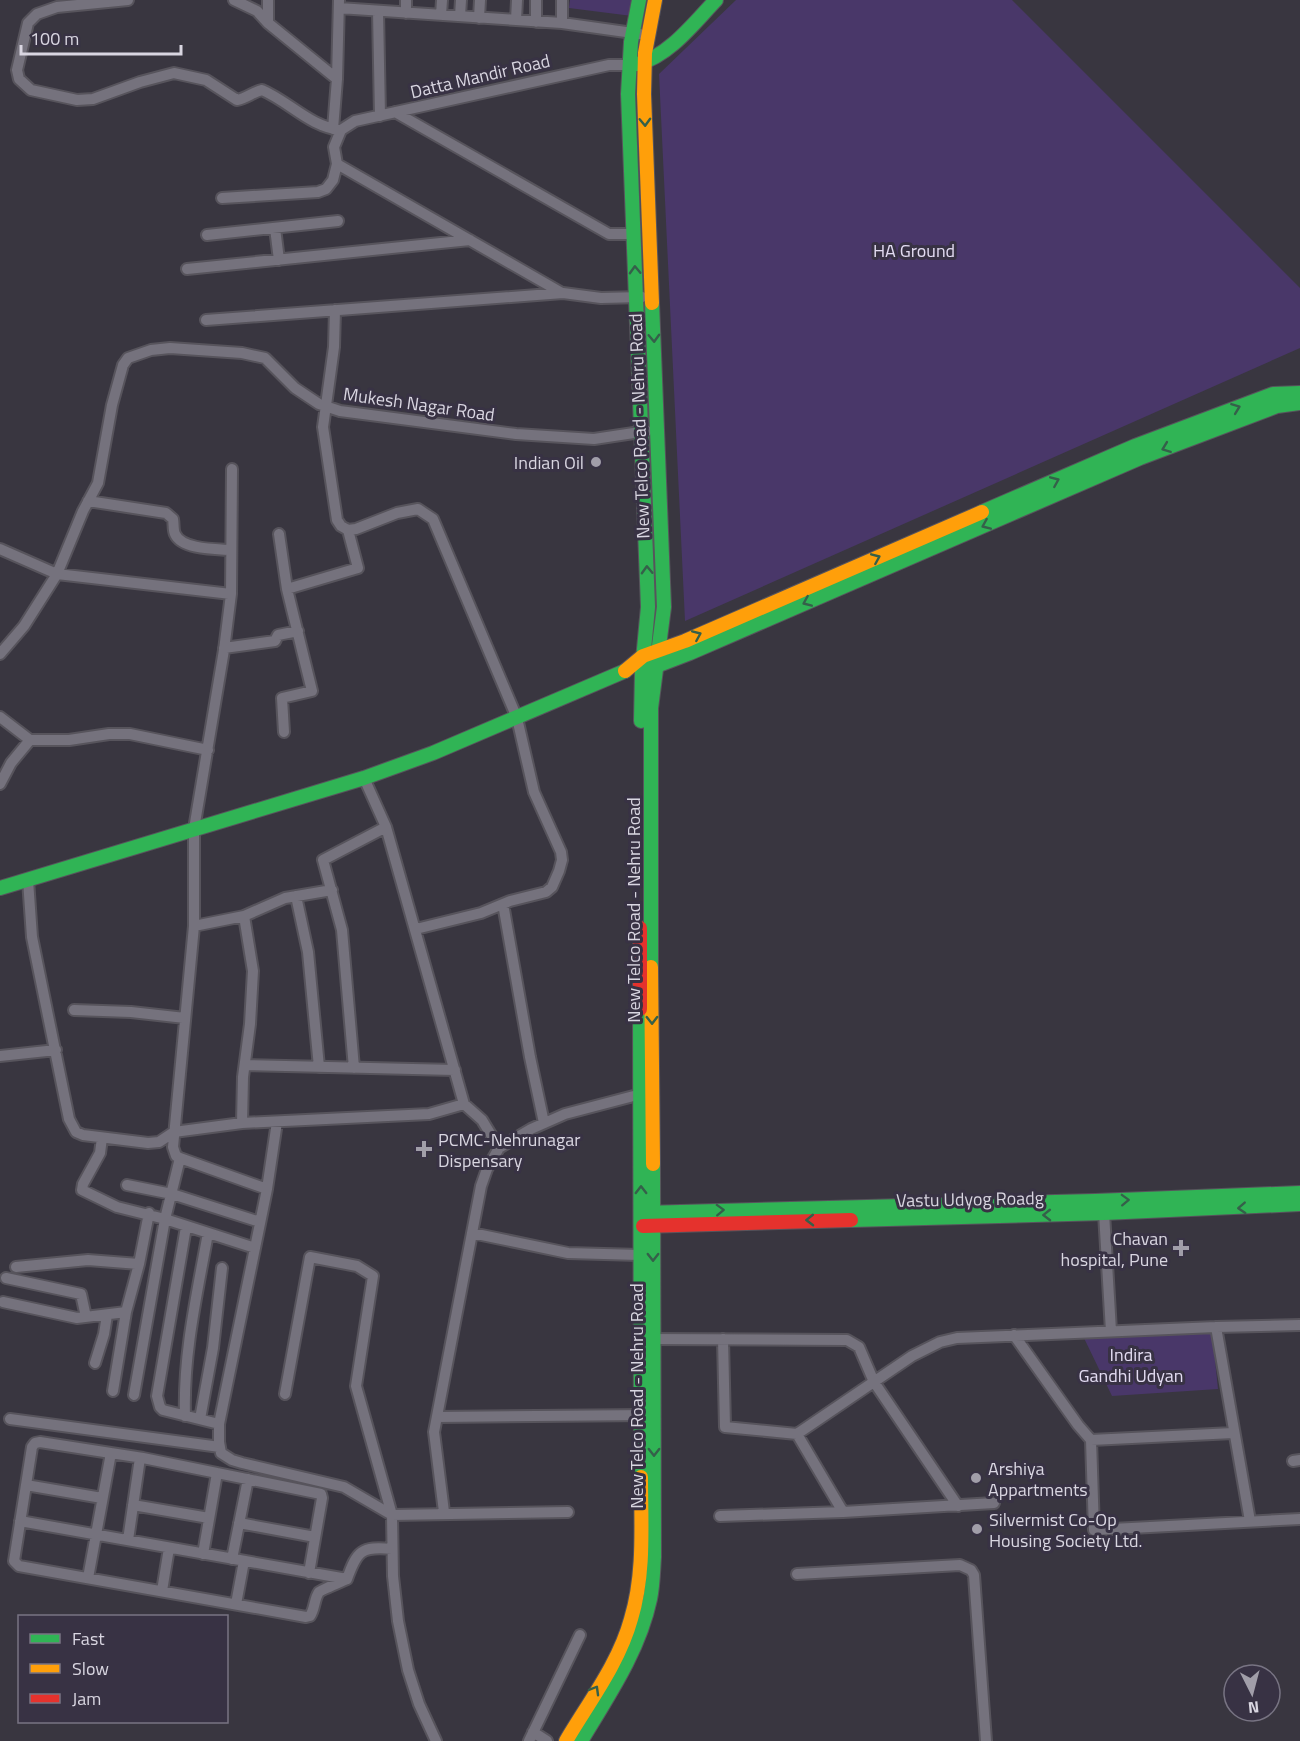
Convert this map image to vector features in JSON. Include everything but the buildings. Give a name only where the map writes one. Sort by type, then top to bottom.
[{"type":"street","points":[[45,0],[57,7]]},
{"type":"street","points":[[128,0],[57,7],[37,14],[28,23],[17,70],[20,79],[31,90],[77,100],[93,99],[140,82],[174,74],[206,80],[237,100],[262,90],[309,119],[337,129]]},
{"type":"street","points":[[234,0],[257,11],[268,23],[337,79]]},
{"type":"street","points":[[268,0],[268,23]]},
{"type":"street","points":[[391,0],[392,12]]},
{"type":"street","points":[[406,0],[406,13]]},
{"type":"street","points":[[441,15],[442,0]]},
{"type":"street","points":[[460,16],[461,0]]},
{"type":"street","points":[[479,18],[480,0]]},
{"type":"street","points":[[516,20],[517,0]]},
{"type":"street","points":[[536,0],[536,22]]},
{"type":"street","points":[[562,0],[562,23]]},
{"type":"street","name":"New Telco Road - Nehru Road","points":[[566,1741],[614,1658],[630,1623],[650,1598],[654,1557],[647,1415],[647,1093],[642,663],[648,607],[628,94],[629,65],[639,0]]},
{"type":"street","name":"New Telco Road - Nehru Road","points":[[647,1093],[651,708],[664,607],[644,94],[645,63],[655,0]]},
{"type":"street","points":[[629,65],[645,63],[673,44],[716,0]]},
{"type":"street","points":[[222,198],[318,192],[326,189],[333,180],[337,164],[334,147],[337,129],[339,4],[359,5],[378,11],[562,23],[649,36]]},
{"type":"street","points":[[378,11],[380,116]]},
{"type":"street","name":"Datta Mandir Road","points":[[337,129],[355,121],[609,65],[629,65]]},
{"type":"street","points":[[395,112],[609,234],[633,234]]},
{"type":"street","points":[[337,164],[563,293]]},
{"type":"street","points":[[207,235],[338,221]]},
{"type":"street","points":[[275,228],[279,260]]},
{"type":"street","points":[[187,269],[470,240]]},
{"type":"street","points":[[206,320],[563,293],[601,298],[652,297]]},
{"type":"street","points":[[334,310],[334,348],[323,427],[335,513],[341,526],[348,530],[418,508],[433,519],[517,718],[534,792],[561,852],[562,860],[552,887],[546,892],[503,904],[481,913],[416,929]]},
{"type":"street","name":"Mukesh Nagar Road","points":[[0,654],[24,626],[57,574],[98,483],[112,405],[123,365],[128,358],[136,354],[170,348],[242,353],[265,358],[295,388],[319,404],[340,411],[516,434],[594,439],[657,430]]},
{"type":"street","points":[[0,888],[363,778],[433,753],[627,670],[660,650],[1135,446],[1273,394],[1300,393]]},
{"type":"street","points":[[642,663],[656,666],[1140,458],[1277,406],[1300,403]]},
{"type":"street","points":[[232,469],[231,594],[225,648],[194,829],[194,926],[174,1152],[180,1158],[267,1189]]},
{"type":"street","points":[[88,501],[166,513],[173,519],[174,532],[180,540],[195,546],[231,550]]},
{"type":"street","points":[[287,589],[358,568],[348,530]]},
{"type":"street","points":[[279,534],[287,589],[312,691],[282,698],[284,732]]},
{"type":"street","points":[[0,549],[57,574],[231,594]]},
{"type":"street","points":[[225,648],[275,641],[278,634],[297,631]]},
{"type":"street","points":[[0,717],[30,740],[69,740],[109,734],[130,734],[208,750]]},
{"type":"street","points":[[0,784],[11,763],[30,740]]},
{"type":"street","points":[[363,778],[386,827],[464,1104],[482,1120],[499,1148]]},
{"type":"street","points":[[354,1068],[342,930],[323,860],[386,827]]},
{"type":"street","points":[[27,880],[32,937],[72,1127],[83,1136],[148,1143],[159,1142],[174,1132],[242,1124],[429,1114],[464,1104]]},
{"type":"street","points":[[194,926],[244,916],[285,898],[332,890]]},
{"type":"street","points":[[296,896],[308,952],[318,1067]]},
{"type":"street","points":[[503,904],[544,1123]]},
{"type":"street","points":[[242,1124],[243,1077],[250,1024],[253,971],[244,916]]},
{"type":"street","points":[[74,1010],[131,1012],[185,1018]]},
{"type":"street","points":[[0,1056],[56,1050]]},
{"type":"street","points":[[245,1065],[455,1070]]},
{"type":"street","points":[[444,1512],[434,1432],[481,1186],[487,1169],[499,1148],[544,1123],[574,1111],[647,1093]]},
{"type":"street","points":[[277,1122],[267,1189],[219,1424],[221,1453],[231,1460],[344,1486],[392,1515],[444,1512],[568,1512]]},
{"type":"street","points":[[102,1138],[100,1154],[82,1190],[117,1207],[149,1213],[255,1248]]},
{"type":"street","points":[[134,1395],[165,1219],[180,1158]]},
{"type":"street","points":[[127,1185],[172,1194],[260,1222]]},
{"type":"street","name":"Vastu Udyog Roadg","points":[[1098,1209],[1300,1193]]},
{"type":"street","name":"Vastu Udyog Roadg","points":[[647,1219],[1300,1204]]},
{"type":"street","points":[[1098,1209],[1111,1331]]},
{"type":"street","points":[[113,1390],[126,1312],[139,1264],[149,1213]]},
{"type":"street","name":"New Telco Road - Nehru Road","points":[[647,1219],[640,1255],[647,1339]]},
{"type":"street","points":[[186,1227],[157,1396],[163,1410],[219,1424]]},
{"type":"street","points":[[185,1416],[184,1388],[189,1342],[208,1233]]},
{"type":"street","points":[[472,1233],[568,1253],[640,1255]]},
{"type":"street","points":[[285,1394],[310,1257],[357,1266],[373,1276],[356,1386],[392,1515],[392,1549],[398,1621],[408,1670],[419,1704],[436,1741]]},
{"type":"street","points":[[16,1267],[88,1260],[139,1264]]},
{"type":"street","points":[[200,1419],[213,1348],[222,1268]]},
{"type":"street","points":[[6,1278],[81,1294],[86,1317]]},
{"type":"street","points":[[3,1302],[77,1318],[126,1312]]},
{"type":"street","points":[[95,1363],[107,1315]]},
{"type":"street","points":[[723,1339],[725,1427],[797,1434],[912,1356],[940,1342],[968,1337],[1300,1325]]},
{"type":"street","points":[[1216,1327],[1250,1521]]},
{"type":"street","points":[[1014,1335],[1078,1425],[1092,1440],[1094,1530],[1300,1519]]},
{"type":"street","points":[[647,1339],[847,1340],[860,1347],[874,1382],[958,1506]]},
{"type":"street","points":[[436,1417],[647,1415]]},
{"type":"street","points":[[10,1419],[220,1447]]},
{"type":"street","points":[[1092,1440],[1233,1433]]},
{"type":"street","points":[[797,1434],[843,1512]]},
{"type":"street","points":[[309,1573],[321,1494],[111,1453],[40,1442],[35,1443],[32,1447],[14,1561],[16,1564],[306,1617],[313,1612],[318,1593],[347,1580],[355,1558],[370,1547],[392,1549]]},
{"type":"street","points":[[88,1578],[111,1453]]},
{"type":"street","points":[[128,1540],[140,1458]]},
{"type":"street","points":[[203,1554],[217,1473]]},
{"type":"street","points":[[232,1559],[248,1479]]},
{"type":"street","points":[[26,1485],[102,1498]]},
{"type":"street","points":[[720,1516],[843,1512],[993,1503]]},
{"type":"street","points":[[133,1505],[209,1518]]},
{"type":"street","points":[[20,1521],[347,1580]]},
{"type":"street","points":[[239,1523],[315,1538]]},
{"type":"street","points":[[162,1591],[169,1548]]},
{"type":"street","points":[[236,1604],[244,1561]]},
{"type":"street","points":[[797,1574],[960,1565],[971,1570],[974,1575],[986,1741]]},
{"type":"street","name":"New Telco Road - Nehru Road","points":[[581,1741],[626,1664],[642,1628],[641,1608]]},
{"type":"street","points":[[548,1741],[531,1737],[580,1635]]},
{"type":"green space","points":[[570,0],[634,0],[632,16],[569,8]]},
{"type":"green space","name":"HA Ground","points":[[736,0],[1012,0],[1300,288],[1300,348],[685,621],[659,74]]},
{"type":"green space","name":"Indira Gandhi Udyan","points":[[1212,1331],[1218,1389],[1112,1396],[1083,1336]]},
{"type":"traffic: fast","points":[[639,0],[631,42],[628,94],[648,607],[642,670],[641,721]]},
{"type":"traffic: fast","points":[[638,64],[650,60],[671,46],[716,0]]},
{"type":"traffic: fast","points":[[651,967],[651,708],[664,607],[652,303]]},
{"type":"traffic: fast","points":[[982,512],[1135,446],[1273,394],[1300,393]]},
{"type":"traffic: fast","points":[[651,668],[1140,458],[1277,406],[1300,403]]},
{"type":"traffic: fast","points":[[0,888],[364,778],[433,753],[625,671]]},
{"type":"traffic: fast","points":[[640,1009],[641,1477]]},
{"type":"traffic: fast","points":[[581,1741],[630,1655],[645,1618],[652,1588],[654,1557],[653,1164]]},
{"type":"traffic: fast","points":[[644,1213],[1300,1193]]},
{"type":"traffic: fast","points":[[851,1220],[1104,1213],[1300,1204]]},
{"type":"traffic: slow","points":[[652,303],[644,94],[645,53],[655,0]]},
{"type":"traffic: slow","points":[[625,671],[643,656],[685,641],[982,512]]},
{"type":"traffic: slow","points":[[651,967],[653,1164]]},
{"type":"traffic: slow","points":[[566,1741],[611,1667],[631,1619],[640,1566],[641,1477]]},
{"type":"traffic: jam","points":[[640,928],[640,1009]]},
{"type":"traffic: jam","points":[[643,1226],[851,1220]]},
{"type":"place","name":"Indian Oil","points":[[596,462]]},
{"type":"place","name":"PCMC-Nehrunagar Dispensary","points":[[424,1149]]},
{"type":"place","name":"Chavan hospital, Pune","points":[[1181,1248]]},
{"type":"place","name":"Arshiya Appartments","points":[[976,1478]]},
{"type":"place","name":"Silvermist Co-Op Housing Society Ltd.","points":[[977,1529]]}]
